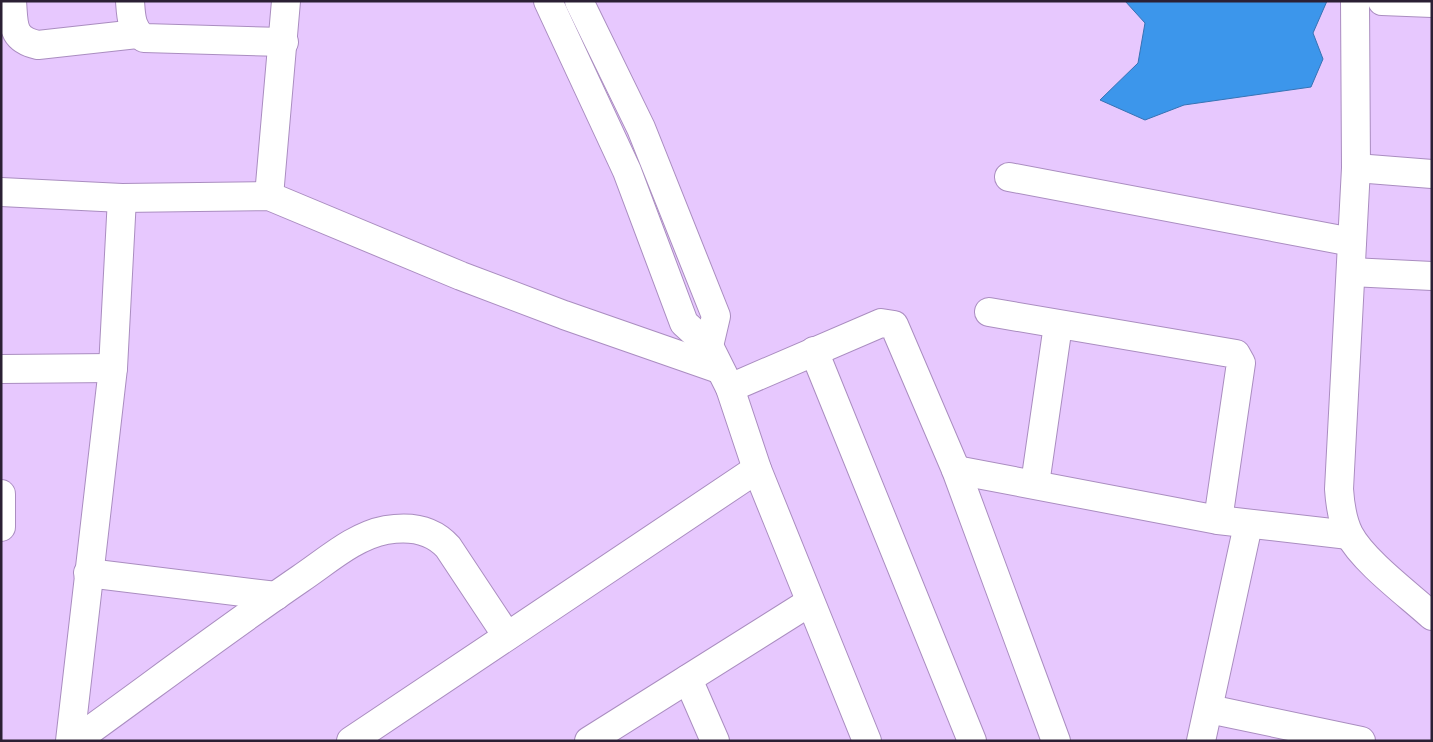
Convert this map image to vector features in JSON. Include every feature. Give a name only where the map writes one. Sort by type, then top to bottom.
[{"type":"street","points":[[12,1],[14,28],[20,39],[38,45],[137,34],[153,40],[284,42]]},
{"type":"street","points":[[130,1],[131,18],[137,34]]},
{"type":"street","points":[[269,196],[284,42],[286,1]]},
{"type":"street","points":[[548,1],[627,171],[684,323],[719,368],[757,469],[867,741]]},
{"type":"street","points":[[579,1],[641,128],[716,316],[719,368]]},
{"type":"street","points":[[1355,1],[1356,168],[1339,489],[1341,512],[1349,535],[1370,559],[1432,616]]},
{"type":"street","points":[[1382,1],[1432,3]]},
{"type":"street","points":[[1356,168],[1432,174]]},
{"type":"street","points":[[1009,177],[1352,242]]},
{"type":"street","points":[[1,192],[122,198],[269,196],[461,276],[564,316],[719,368],[814,351],[881,323],[894,326],[956,470],[1056,741]]},
{"type":"street","points":[[70,741],[113,368],[122,198]]},
{"type":"street","points":[[1351,272],[1432,276]]},
{"type":"street","points":[[989,312],[1058,325],[1232,352],[1238,356],[1241,363],[1218,520]]},
{"type":"street","points":[[1036,484],[1058,325]]},
{"type":"street","points":[[814,351],[972,741]]},
{"type":"street","points":[[1,369],[113,368]]},
{"type":"street","points":[[351,741],[757,469]]},
{"type":"street","points":[[956,470],[1248,525],[1349,535]]},
{"type":"street","points":[[1,494],[1,527]]},
{"type":"street","points":[[1201,741],[1248,525]]},
{"type":"street","points":[[75,741],[276,596],[359,539],[385,530],[420,530],[439,537],[448,547],[507,636]]},
{"type":"street","points":[[88,573],[276,596]]},
{"type":"street","points":[[589,741],[810,602]]},
{"type":"street","points":[[688,679],[715,741]]},
{"type":"street","points":[[1209,709],[1361,741]]},
{"type":"water","points":[[1125,1],[1327,1],[1313,33],[1323,59],[1311,87],[1184,105],[1145,120],[1100,100],[1138,63],[1145,23]]}]
